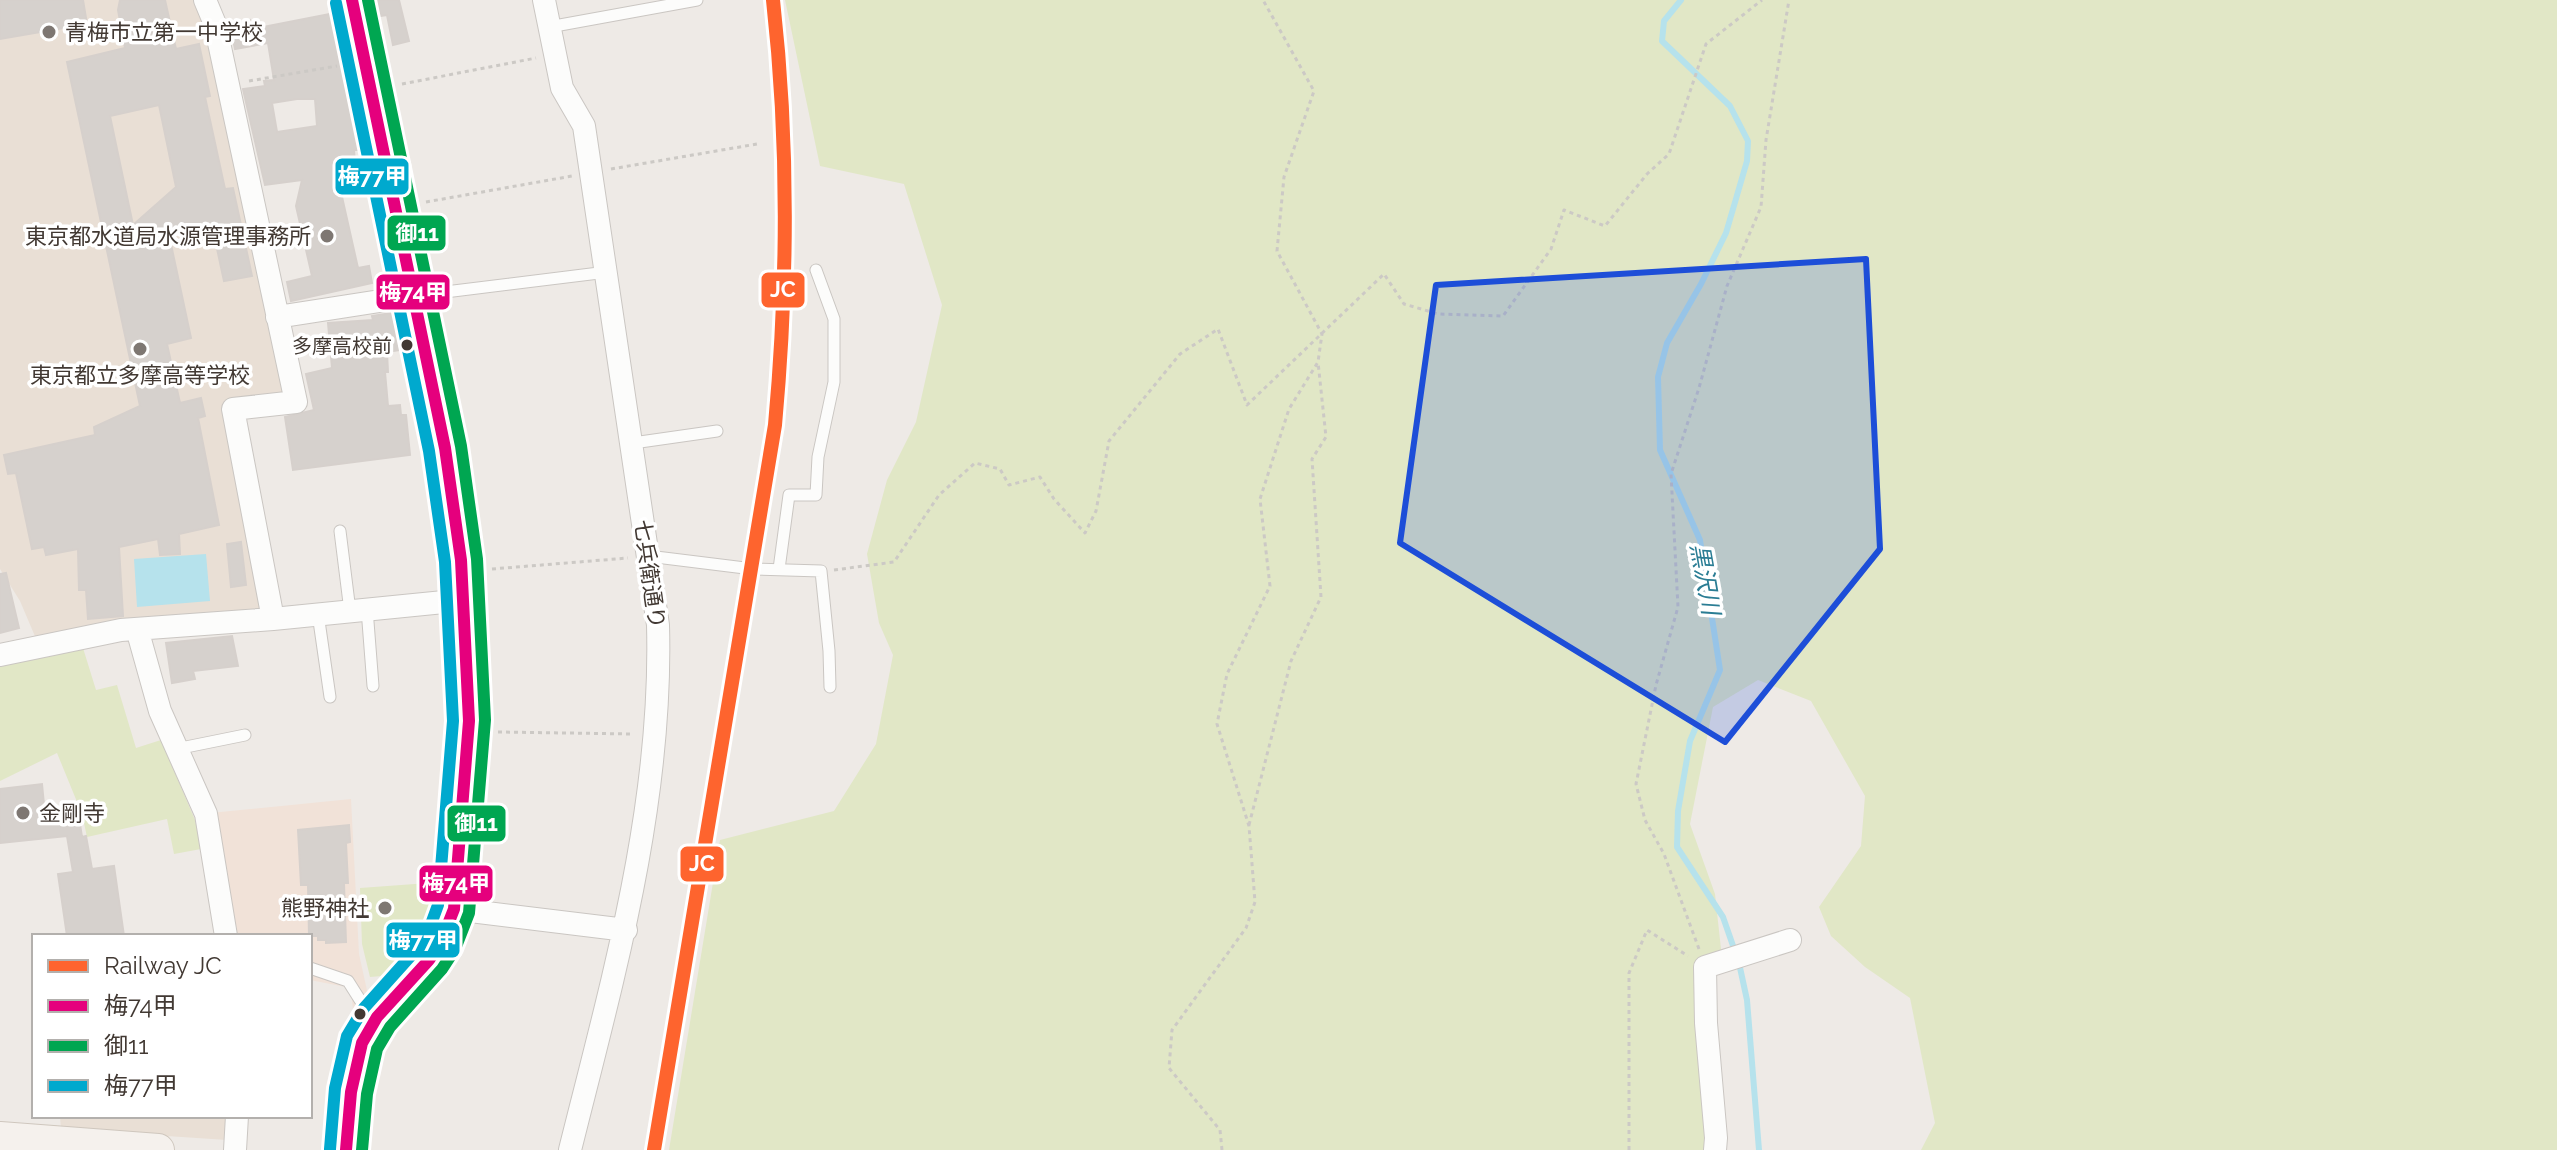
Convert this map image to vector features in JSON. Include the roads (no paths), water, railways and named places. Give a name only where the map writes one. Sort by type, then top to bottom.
[{"type":"highway","points":[[346,1150],[362,1043],[377,1017],[429,960],[441,942],[454,909],[469,732],[463,585],[445,448],[352,0]]},
{"type":"street","points":[[205,0],[215,24],[296,402],[233,409],[273,619]]},
{"type":"street","name":"七兵衛通り","points":[[544,0],[562,88],[584,126],[633,443],[658,625],[659,662],[644,821],[626,930],[570,1150]]},
{"type":"street","points":[[277,317],[412,296]]},
{"type":"street","points":[[0,655],[137,629],[358,610],[463,585]]},
{"type":"street","points":[[137,629],[160,711],[206,814],[226,934]]},
{"type":"street","points":[[454,909],[626,930]]},
{"type":"street","points":[[1715,1150],[1706,1023],[1715,963],[1790,940]]},
{"type":"street","points":[[235,1150],[237,1118]]},
{"type":"street","points":[[0,1137],[158,1150]]},
{"type":"lane","points":[[549,27],[697,0]]},
{"type":"lane","points":[[779,569],[789,495],[816,495],[818,457],[834,382],[834,319],[816,270]]},
{"type":"lane","points":[[412,296],[607,272]]},
{"type":"lane","points":[[633,443],[717,431]]},
{"type":"lane","points":[[340,531],[373,686]]},
{"type":"lane","points":[[648,556],[753,569],[821,571],[830,687]]},
{"type":"lane","points":[[318,614],[330,697]]},
{"type":"lane","points":[[176,749],[245,735]]},
{"type":"lane","points":[[312,969],[348,981],[360,1000],[377,1017]]},
{"type":"water","points":[[206,554],[210,601],[137,607],[134,559]]},
{"type":"waterway","name":"黒沢川","points":[[1681,0],[1664,21],[1662,41],[1730,106],[1748,141],[1747,161],[1726,233],[1667,343],[1658,377],[1660,450],[1700,540],[1720,670],[1690,741],[1678,811],[1677,847],[1723,917],[1739,963],[1747,1000],[1759,1150]]},
{"type":"rail line","name":"JC","points":[[654,1150],[775,425],[785,212],[782,106],[773,0]]},
{"type":"place","name":"青梅市立第一中学校","points":[[49,32]]},
{"type":"place","name":"東京都水道局水源管理事務所","points":[[327,236]]},
{"type":"place","name":"多摩高校前","points":[[407,345]]},
{"type":"place","name":"東京都立多摩高等学校","points":[[140,349]]},
{"type":"place","name":"金剛寺","points":[[23,813]]},
{"type":"place","name":"熊野神社","points":[[385,908]]}]
